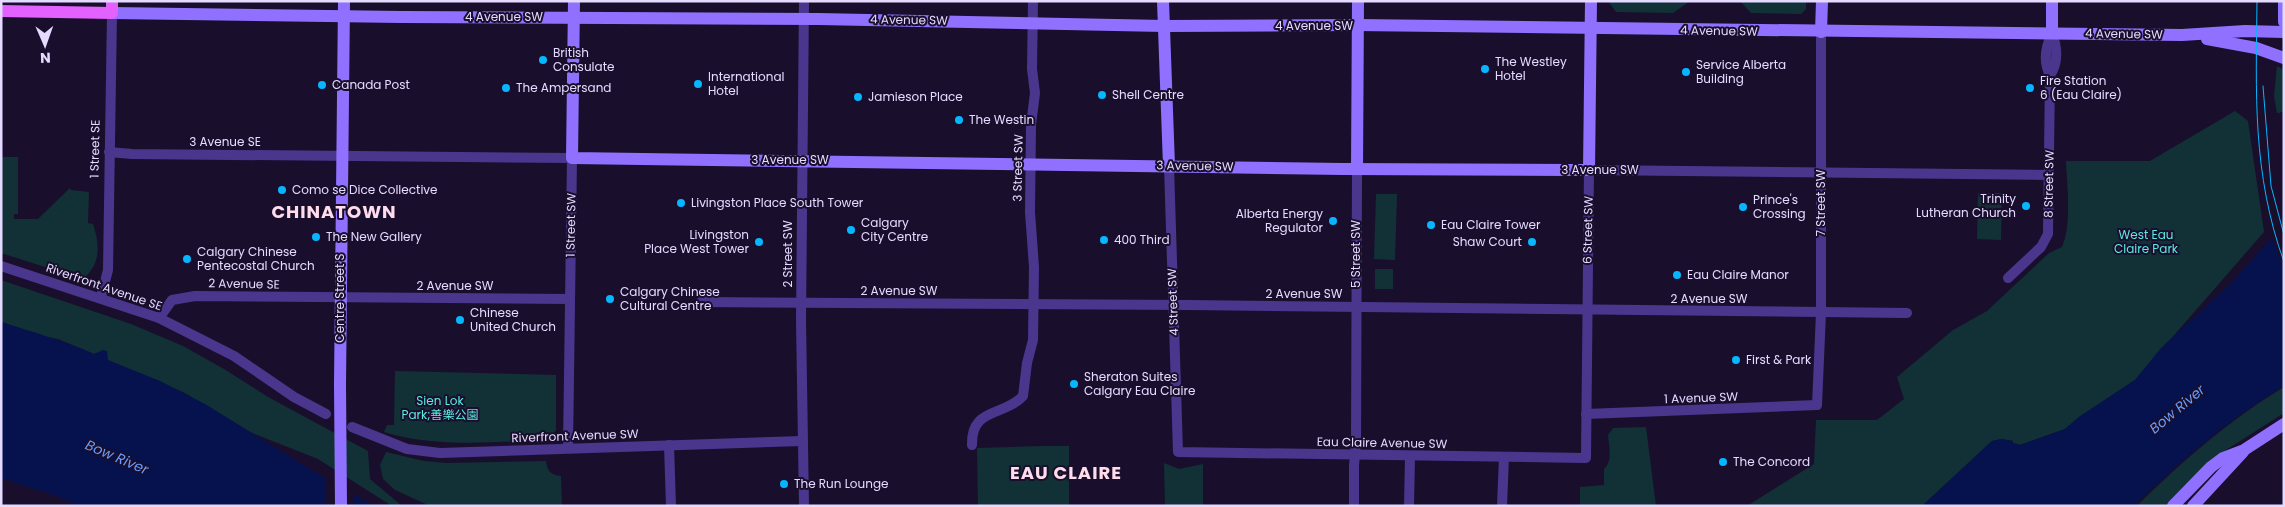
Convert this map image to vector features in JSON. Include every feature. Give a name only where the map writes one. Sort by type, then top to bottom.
[{"type":"main road","name":"Centre Street S","points":[[341,506],[340,298],[344,1]]},
{"type":"main road","name":"1 Street SW","points":[[572,158],[574,1]]},
{"type":"main road","name":"4 Street SW","points":[[1164,1],[1170,166]]},
{"type":"main road","name":"5 Street SW","points":[[1357,169],[1358,1]]},
{"type":"main road","name":"6 Street SW","points":[[1589,170],[1590,1]]},
{"type":"main road","name":"7 Street SW","points":[[1821,32],[1822,1]]},
{"type":"main road","name":"8 Street SW","points":[[2052,1],[2052,33]]},
{"type":"main road","points":[[2284,1],[2284,22]]},
{"type":"main road","name":"4 Avenue SW","points":[[112,7],[344,16],[804,19],[1164,26],[1357,25],[2182,35],[2245,31],[2284,32]]},
{"type":"main road","points":[[1,11],[112,7]]},
{"type":"main road","points":[[2182,35],[2244,45],[2272,52],[2284,58]]},
{"type":"main road","name":"3 Avenue SW","points":[[572,158],[1357,169],[1589,170]]},
{"type":"main road","points":[[2173,506],[2211,467],[2223,458],[2244,450],[2284,424]]},
{"type":"main road","points":[[2193,506],[2244,450]]},
{"type":"street","name":"2 Street SW","points":[[804,1],[801,303],[804,506]]},
{"type":"street","name":"3 Street SW","points":[[972,445],[972,431],[980,420],[1015,403],[1023,396],[1027,363],[1033,340],[1033,237],[1030,212],[1031,125],[1035,93],[1032,69],[1033,1]]},
{"type":"street","name":"1 Street SE","points":[[101,297],[108,270],[112,7]]},
{"type":"street","name":"7 Street SW","points":[[1817,405],[1821,313],[1821,32]]},
{"type":"street","name":"8 Street SW","points":[[2008,278],[2041,247],[2048,234],[2050,75],[2046,68],[2047,44],[2052,33]]},
{"type":"street","name":"3 Avenue SE","points":[[109,152],[130,154],[341,155]]},
{"type":"street","name":"3 Avenue SW","points":[[341,155],[572,158]]},
{"type":"street","name":"1 Street SW","points":[[568,448],[572,158]]},
{"type":"street","name":"4 Street SW","points":[[1170,166],[1178,452]]},
{"type":"street","name":"5 Street SW","points":[[1354,506],[1357,169]]},
{"type":"street","name":"3 Avenue SW","points":[[1589,170],[2049,175]]},
{"type":"street","name":"6 Street SW","points":[[1586,458],[1589,170]]},
{"type":"street","name":"Riverfront Avenue SE","points":[[1,266],[101,297],[159,318],[234,356],[294,397],[326,414]]},
{"type":"street","name":"2 Avenue SE","points":[[159,318],[168,302],[180,297],[340,298]]},
{"type":"street","name":"2 Avenue SW","points":[[340,298],[570,299]]},
{"type":"street","name":"2 Avenue SW","points":[[701,302],[1907,313]]},
{"type":"street","name":"1 Avenue SW","points":[[1586,414],[1817,405]]},
{"type":"street","name":"Riverfront Avenue SW","points":[[352,427],[407,449],[440,453],[802,441]]},
{"type":"street","points":[[669,445],[671,506]]},
{"type":"street","name":"Eau Claire Avenue SW","points":[[1178,452],[1586,458]]},
{"type":"street","points":[[1408,506],[1410,456]]},
{"type":"street","points":[[1502,506],[1504,457]]},
{"type":"green space","points":[[1608,1],[1690,1],[1673,13],[1616,12]]},
{"type":"green space","points":[[1740,1],[1806,1],[1806,9],[1801,14],[1751,13]]},
{"type":"green space","points":[[2277,66],[2284,70],[2284,111],[2279,113],[2277,113],[2274,96]]},
{"type":"green space","name":"West Eau Claire Park","points":[[2235,111],[2248,121],[2264,232],[2135,380],[2079,417],[2065,429],[2020,445],[2013,443],[2013,441],[2001,439],[1992,441],[1922,506],[1747,506],[1814,464],[1816,420],[1877,420],[1904,399],[1897,377],[1953,330],[1987,311],[2049,253],[2062,247],[2068,216],[2066,161],[2150,161]]},
{"type":"green space","points":[[1,157],[18,157],[18,214],[14,214],[14,219],[38,219],[70,188],[71,190],[89,192],[88,223],[93,224],[98,247],[96,261],[83,279],[1,253]]},
{"type":"green space","points":[[1978,193],[2002,193],[2001,240],[1977,239]]},
{"type":"green space","points":[[1376,194],[1397,194],[1395,260],[1374,259]]},
{"type":"green space","points":[[1375,269],[1393,269],[1393,289],[1375,289]]},
{"type":"green space","points":[[1,280],[131,324],[183,346],[224,369],[268,397],[368,451],[370,479],[402,506],[392,506],[318,459],[252,433],[183,392],[107,360],[107,351],[94,354],[58,339],[1,322]]},
{"type":"green space","name":"Sien Lok Park;善樂公園","points":[[395,371],[556,375],[556,430],[551,437],[544,440],[484,443],[424,440],[384,432],[387,425],[394,425]]},
{"type":"green space","points":[[2284,387],[2284,413],[2215,457],[2166,506],[2137,506],[2207,442],[2264,399]]},
{"type":"green space","points":[[1646,427],[1656,506],[1580,506],[1580,487],[1604,485],[1604,469],[1609,462],[1608,435],[1613,428]]},
{"type":"green space","points":[[1069,446],[1069,506],[978,506],[977,448]]},
{"type":"green space","name":"Sien Lok Park;善樂公園","points":[[386,452],[424,461],[447,463],[546,461],[550,472],[561,476],[562,506],[430,506],[395,490],[383,479],[380,465]]},
{"type":"green space","points":[[1164,463],[1179,469],[1203,464],[1203,506],[1165,506]]},
{"type":"water","name":"Bow River","points":[[2284,224],[2284,386],[2225,426],[2169,473],[2134,506],[1922,506],[1992,441],[2001,439],[2013,441],[2013,443],[2020,445],[2065,429],[2079,417],[2135,380],[2161,348],[2232,282]]},
{"type":"water","name":"Bow River","points":[[1,322],[94,354],[103,350],[107,351],[108,360],[160,381],[205,404],[323,477],[374,506],[76,506],[49,493],[1,477]]},
{"type":"pier","points":[[2283,222],[2284,224],[2284,271],[2271,235]]},
{"type":"pier","points":[[325,476],[354,492],[354,506],[325,506]]},
{"type":"tram line","points":[[2257,1],[2256,68],[2261,165],[2266,197],[2284,262]]},
{"type":"tram line","points":[[2263,86],[2271,186],[2284,235]]},
{"type":"place","name":"British Consulate","points":[[543,60]]},
{"type":"place","name":"The Westley Hotel","points":[[1485,69]]},
{"type":"place","name":"Service Alberta Building","points":[[1686,72]]},
{"type":"place","name":"International Hotel","points":[[698,84]]},
{"type":"place","name":"Canada Post","points":[[322,85]]},
{"type":"place","name":"The Ampersand","points":[[506,88]]},
{"type":"place","name":"Fire Station 6 (Eau Claire)","points":[[2030,88]]},
{"type":"place","name":"Shell Centre","points":[[1102,95]]},
{"type":"place","name":"Jamieson Place","points":[[858,97]]},
{"type":"place","name":"The Westin","points":[[959,120]]},
{"type":"place","name":"Como se Dice Collective","points":[[282,190]]},
{"type":"place","name":"Livingston Place South Tower","points":[[681,203]]},
{"type":"place","name":"Trinity Lutheran Church","points":[[2026,206]]},
{"type":"place","name":"Prince's Crossing","points":[[1743,207]]},
{"type":"place","name":"Alberta Energy Regulator","points":[[1333,221]]},
{"type":"place","name":"Eau Claire Tower","points":[[1431,225]]},
{"type":"place","name":"Calgary City Centre","points":[[851,230]]},
{"type":"place","name":"The New Gallery","points":[[316,237]]},
{"type":"place","name":"400 Third","points":[[1104,240]]},
{"type":"place","name":"Livingston Place West Tower","points":[[759,242]]},
{"type":"place","name":"Shaw Court","points":[[1532,242]]},
{"type":"place","name":"Calgary Chinese Pentecostal Church","points":[[187,259]]},
{"type":"place","name":"Eau Claire Manor","points":[[1677,275]]},
{"type":"place","name":"Calgary Chinese Cultural Centre","points":[[610,299]]},
{"type":"place","name":"Chinese United Church","points":[[460,320]]},
{"type":"place","name":"First & Park","points":[[1736,360]]},
{"type":"place","name":"Sheraton Suites Calgary Eau Claire","points":[[1074,384]]},
{"type":"place","name":"The Concord","points":[[1723,462]]},
{"type":"place","name":"The Run Lounge","points":[[784,484]]},
{"type":"district","name":"CHINATOWN","points":[[334,212]]},
{"type":"district","name":"EAU CLAIRE","points":[[1066,473]]}]
